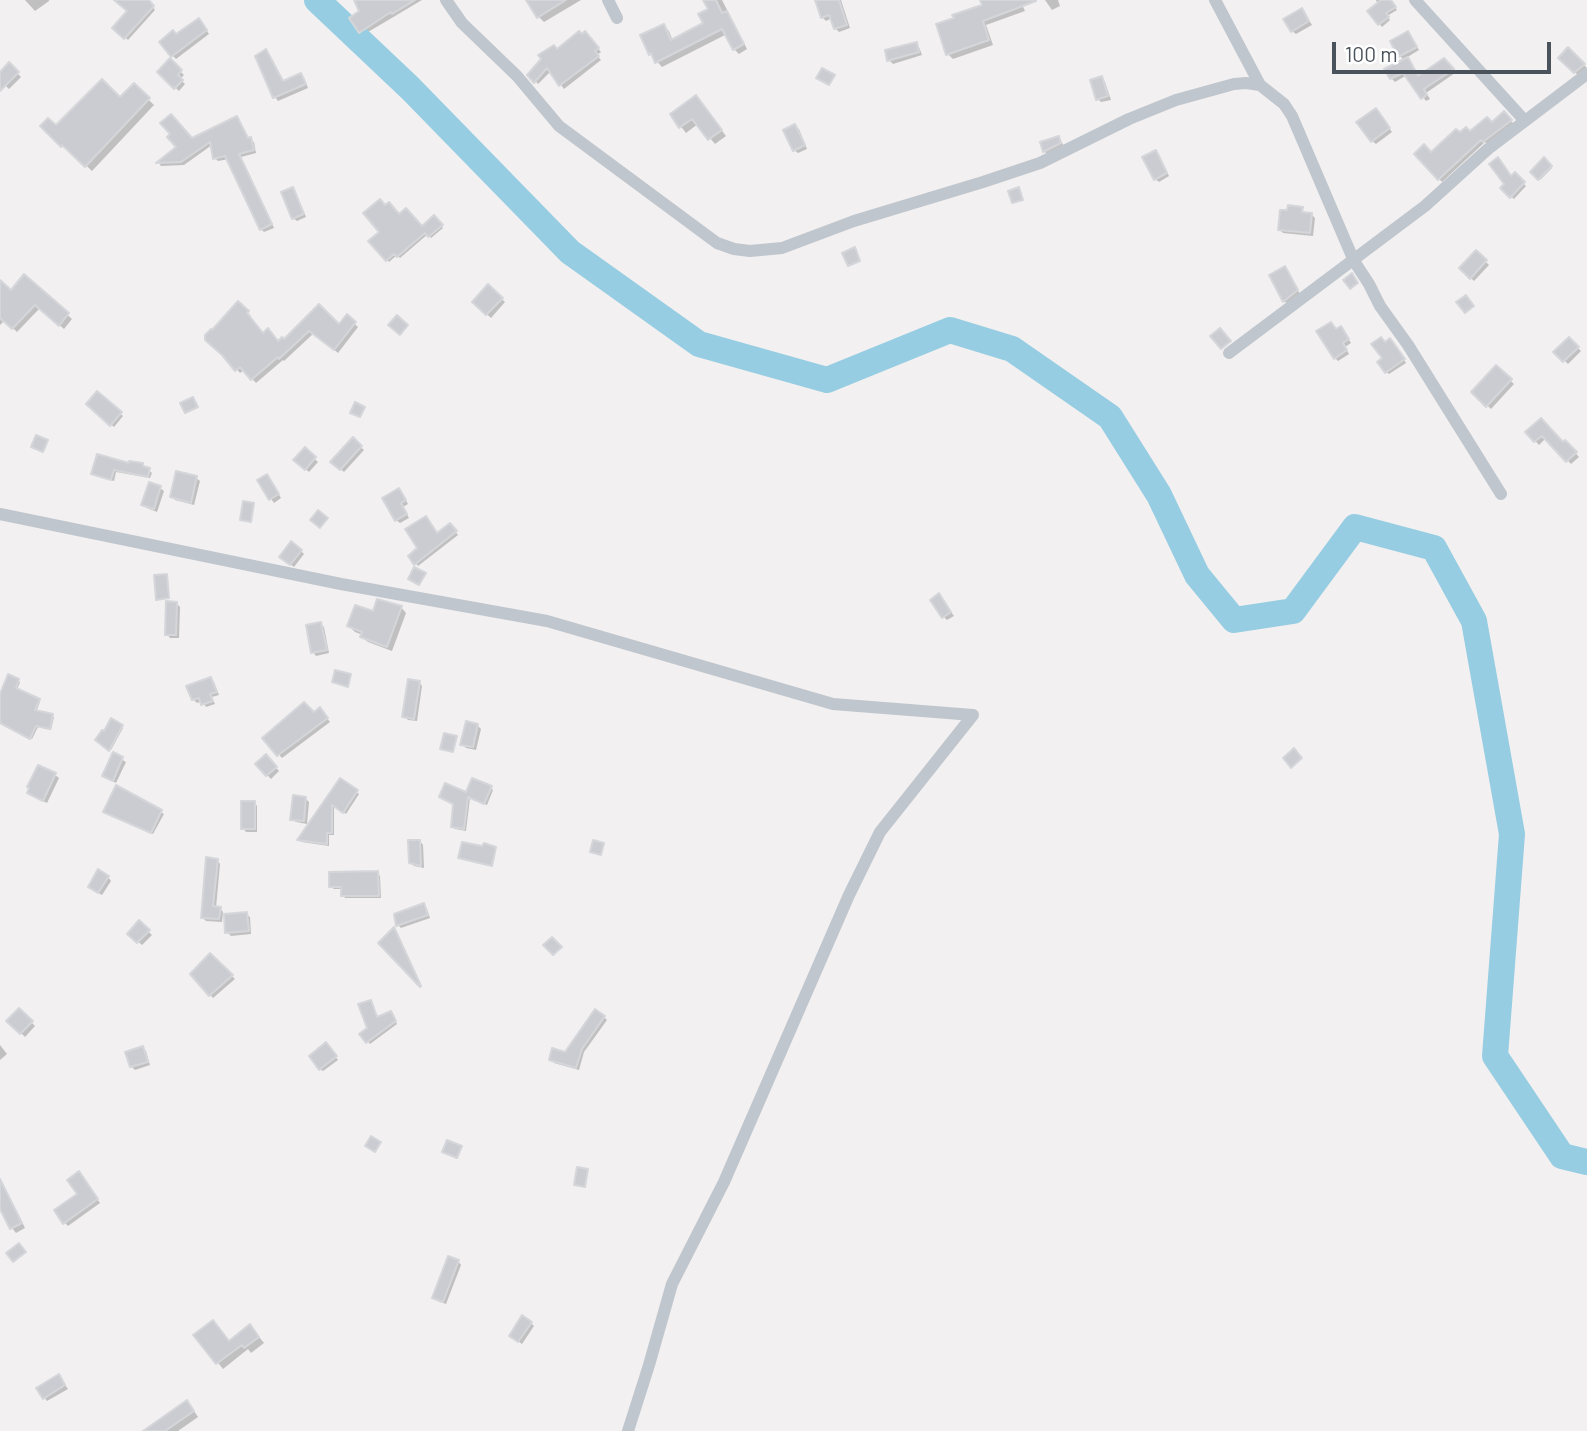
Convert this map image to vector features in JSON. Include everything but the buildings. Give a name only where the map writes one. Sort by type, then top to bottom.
[{"type":"street","points":[[446,0],[462,23],[517,76],[559,126],[717,243],[750,251],[782,248],[853,221],[1012,173],[1040,163],[1129,119],[1176,100],[1234,84],[1260,85]]},
{"type":"street","points":[[608,0],[617,18]]},
{"type":"street","points":[[1215,0],[1260,85],[1284,104],[1292,116],[1354,261],[1380,306],[1408,345],[1502,494]]},
{"type":"street","points":[[1415,0],[1525,121]]},
{"type":"street","points":[[1228,353],[1425,206],[1488,149],[1587,74]]},
{"type":"street","points":[[0,514],[341,584],[547,621],[833,704],[973,715],[880,832],[849,895],[724,1182],[672,1284],[628,1431]]},
{"type":"waterway","points":[[317,0],[410,88],[570,252],[699,344],[827,380],[950,330],[1012,349],[1110,417],[1159,495],[1197,575],[1234,620],[1293,611],[1355,527],[1434,548],[1474,621],[1512,834],[1495,1056],[1562,1156],[1587,1162]]}]
